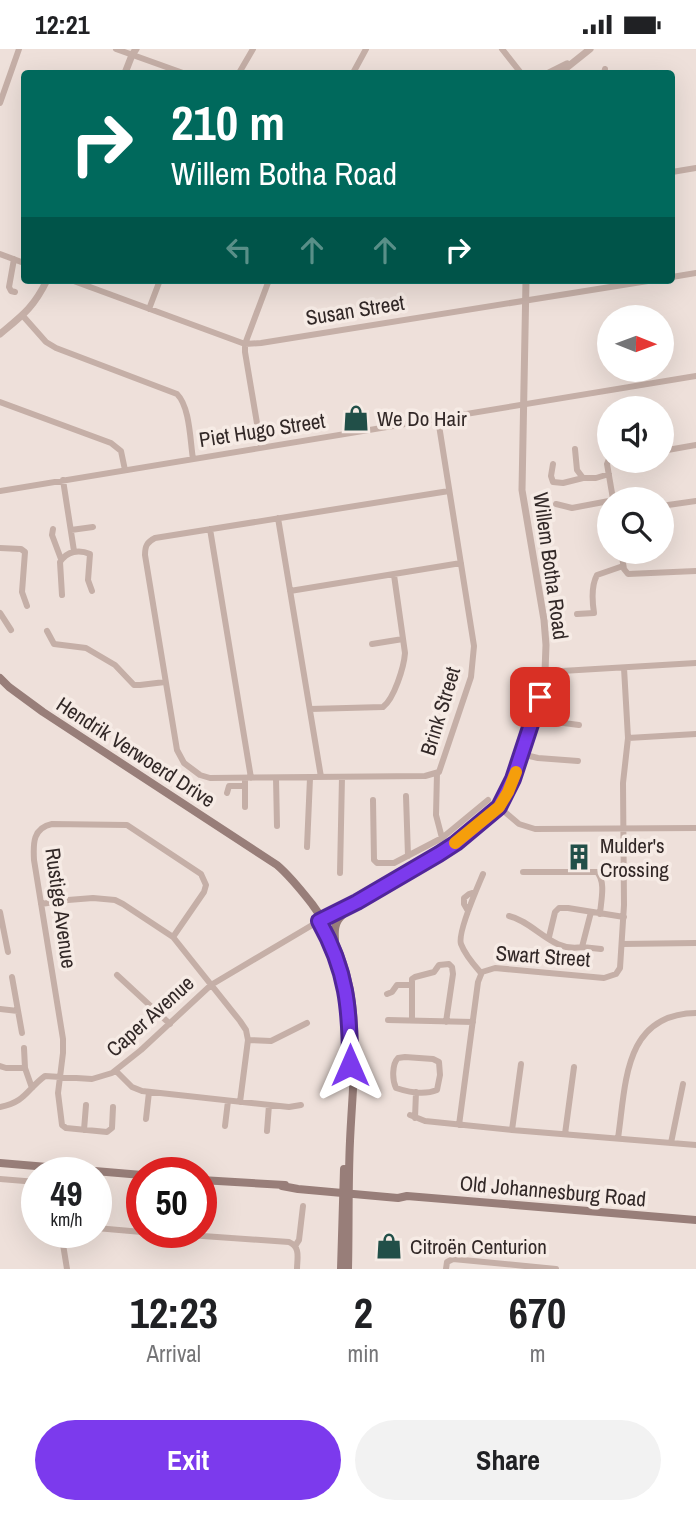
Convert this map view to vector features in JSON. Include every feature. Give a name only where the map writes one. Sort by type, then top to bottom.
[{"type":"main road","name":"Hendrik Verwoerd Drive","points":[[0,678],[43,712],[284,870],[299,887],[336,944],[347,972],[355,1039],[341,1269]]},
{"type":"main road","points":[[336,944],[335,924],[341,915],[357,902]]},
{"type":"main road","name":"Hendrik Verwoerd Drive","points":[[321,920],[337,957],[349,1014],[346,1191],[348,1269]]},
{"type":"main road","points":[[0,1163],[126,1174]]},
{"type":"main road","name":"Old Johannesburg Road","points":[[217,1181],[398,1193],[407,1196],[696,1220]]},
{"type":"street","points":[[0,103],[19,49]]},
{"type":"street","points":[[116,49],[134,52],[176,70]]},
{"type":"street","points":[[241,70],[253,49]]},
{"type":"street","points":[[355,70],[366,49]]},
{"type":"street","points":[[502,49],[519,70]]},
{"type":"street","points":[[564,70],[590,49]]},
{"type":"street","points":[[126,70],[134,52]]},
{"type":"street","points":[[555,70],[577,59]]},
{"type":"street","points":[[675,172],[696,168]]},
{"type":"street","points":[[0,254],[21,262]]},
{"type":"street","points":[[14,259],[9,287],[15,292]]},
{"type":"street","points":[[675,276],[696,273]]},
{"type":"street","points":[[0,334],[23,316],[37,300],[45,284]]},
{"type":"street","name":"Susan Street","points":[[82,284],[245,344],[631,284]]},
{"type":"street","points":[[149,309],[158,284]]},
{"type":"street","points":[[261,447],[245,344],[268,284]]},
{"type":"street","name":"Willem Botha Road","points":[[321,920],[357,902],[456,843],[499,807],[511,786],[533,719],[545,672],[546,645],[523,493],[526,284]]},
{"type":"street","points":[[23,316],[56,348],[177,394],[185,407],[193,459]]},
{"type":"street","name":"Piet Hugo Street","points":[[0,491],[696,376]]},
{"type":"street","points":[[0,402],[115,445],[121,451],[125,470]]},
{"type":"street","name":"Brink Street","points":[[166,682],[178,755],[200,775],[247,780],[425,776],[437,773],[441,769],[471,677],[473,663],[473,637],[438,419]]},
{"type":"street","points":[[674,449],[696,445]]},
{"type":"street","points":[[575,449],[577,470],[583,478]]},
{"type":"street","points":[[553,464],[553,482],[564,483],[608,474],[610,487]]},
{"type":"street","points":[[62,480],[74,551]]},
{"type":"street","points":[[47,631],[54,644],[86,648],[115,665],[134,685],[166,682],[145,555],[146,546],[155,538],[449,491]]},
{"type":"street","points":[[674,504],[696,501]]},
{"type":"street","points":[[556,504],[572,508],[597,503]]},
{"type":"street","points":[[278,518],[321,777]]},
{"type":"street","points":[[71,530],[93,527]]},
{"type":"street","points":[[53,529],[52,535],[61,559],[62,595]]},
{"type":"street","points":[[210,529],[247,780],[245,807]]},
{"type":"street","points":[[0,548],[21,549],[25,552],[22,592],[27,606]]},
{"type":"street","points":[[61,559],[74,551],[90,554],[88,582],[92,591]]},
{"type":"street","points":[[290,591],[461,563]]},
{"type":"street","points":[[577,614],[594,613],[593,593],[597,575],[623,566],[628,574],[696,571]]},
{"type":"street","points":[[310,709],[386,706],[391,699],[405,653],[394,575]]},
{"type":"street","points":[[0,613],[11,630]]},
{"type":"street","points":[[372,644],[403,639]]},
{"type":"street","points":[[545,672],[696,663]]},
{"type":"street","name":"Swart Street","points":[[458,1125],[481,973],[485,969],[609,977],[619,971],[624,917],[622,783],[628,738],[624,668]]},
{"type":"street","points":[[533,719],[579,725]]},
{"type":"street","points":[[628,738],[696,734]]},
{"type":"street","points":[[521,754],[578,761]]},
{"type":"street","points":[[437,773],[436,815],[442,838]]},
{"type":"street","points":[[276,778],[277,826]]},
{"type":"street","points":[[307,847],[310,778]]},
{"type":"street","points":[[341,873],[342,778]]},
{"type":"street","points":[[227,793],[229,786],[247,780]]},
{"type":"street","points":[[406,796],[408,856]]},
{"type":"street","points":[[373,800],[374,860],[381,864],[394,863],[442,838],[488,800]]},
{"type":"street","points":[[499,807],[513,821],[529,829],[696,828]]},
{"type":"street","name":"Rustige Avenue","points":[[84,1130],[62,1125],[58,1093],[62,1039],[33,851],[39,829],[52,824],[127,825],[196,870],[206,885],[204,892],[173,937]]},
{"type":"street","points":[[394,863],[400,876]]},
{"type":"street","points":[[523,872],[597,872],[602,883],[600,914]]},
{"type":"street","points":[[481,973],[469,958],[461,943],[461,936],[468,911],[464,898],[475,892],[483,874]]},
{"type":"street","points":[[41,904],[81,899],[115,900],[173,937],[246,1030],[248,1040],[240,1102]]},
{"type":"street","points":[[549,937],[557,909],[568,908],[624,917]]},
{"type":"street","points":[[0,912],[8,951]]},
{"type":"street","points":[[582,947],[590,912]]},
{"type":"street","points":[[509,916],[549,937],[557,945],[601,949]]},
{"type":"street","name":"Caper Avenue","points":[[0,1107],[16,1102],[48,1075],[92,1079],[116,1071],[211,985],[321,920]]},
{"type":"street","points":[[622,944],[696,943]]},
{"type":"street","points":[[412,1020],[412,979],[434,972],[439,965],[451,965],[453,974],[446,1022]]},
{"type":"street","points":[[117,975],[170,1024]]},
{"type":"street","points":[[12,977],[22,1033]]},
{"type":"street","points":[[387,994],[397,985],[411,985]]},
{"type":"street","points":[[0,1009],[18,1011]]},
{"type":"street","points":[[618,1138],[628,1067],[634,1049],[643,1036],[656,1025],[676,1015],[696,1013]]},
{"type":"street","points":[[388,1020],[473,1022]]},
{"type":"street","points":[[248,1040],[274,1040],[307,1023]]},
{"type":"street","points":[[24,1048],[25,1068],[32,1088]]},
{"type":"street","points":[[398,1058],[433,1059],[439,1062],[437,1090],[416,1091],[399,1089],[394,1084],[394,1066],[398,1058]]},
{"type":"street","points":[[512,1130],[521,1064]]},
{"type":"street","points":[[0,1066],[25,1068]]},
{"type":"street","points":[[565,1134],[574,1067]]},
{"type":"street","points":[[116,1071],[132,1087],[149,1092],[289,1107],[301,1105]]},
{"type":"street","points":[[671,1143],[683,1084]]},
{"type":"street","points":[[416,1091],[413,1117],[425,1121],[696,1145]]},
{"type":"street","points":[[146,1119],[149,1092]]},
{"type":"street","points":[[225,1126],[228,1101]]},
{"type":"street","points":[[86,1105],[84,1130],[107,1132],[110,1131],[113,1107]]},
{"type":"street","points":[[267,1131],[269,1105]]},
{"type":"street","points":[[0,1179],[21,1181]]},
{"type":"street","points":[[296,1269],[303,1206]]},
{"type":"street","points":[[217,1237],[289,1242],[297,1249]]},
{"type":"street","points":[[64,1248],[67,1269]]},
{"type":"street","points":[[446,1269],[448,1261],[459,1259],[514,1267],[556,1269]]},
{"type":"slow traffic","points":[[455,843],[499,807],[516,772]]},
{"type":"place","name":"We Do Hair","points":[[356,418]]},
{"type":"place","name":"Mulder's Crossing","points":[[579,857]]},
{"type":"place","name":"Citroën Centurion","points":[[389,1246]]},
{"type":"route","points":[[350,1065],[349,1014],[342,973],[319,921],[439,854],[499,807],[513,779],[540,697]]}]
